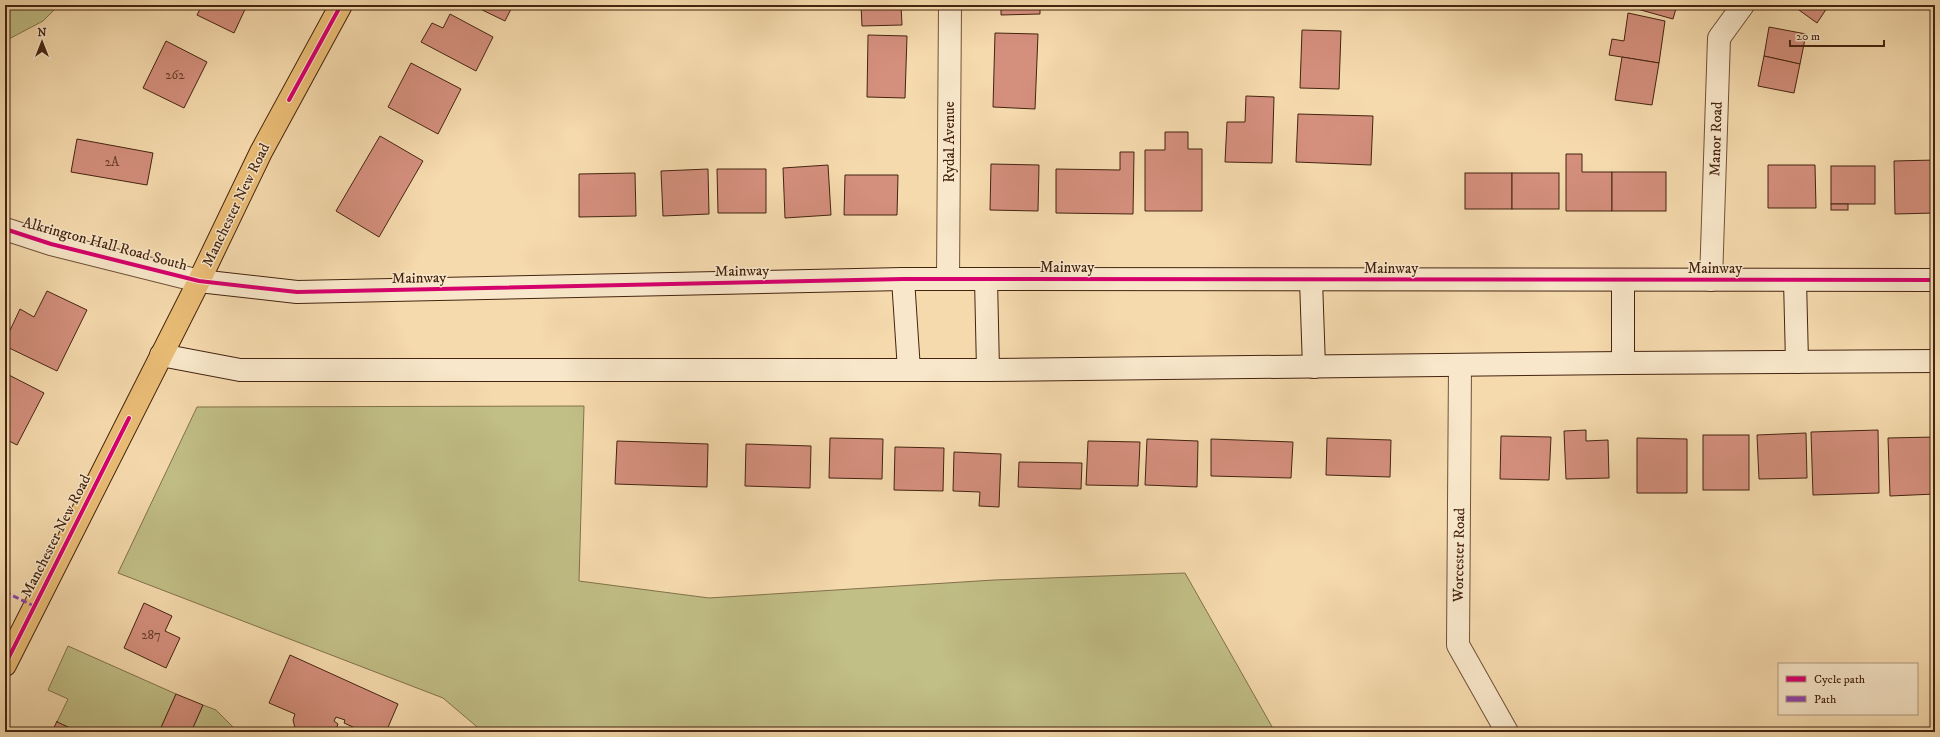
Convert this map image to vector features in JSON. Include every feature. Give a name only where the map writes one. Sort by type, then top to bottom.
[{"type":"main road","name":"Manchester New Road","points":[[5,665],[199,281],[261,152],[341,5]]},
{"type":"street","name":"Rydal Avenue","points":[[948,279],[950,5]]},
{"type":"street","name":"Manor Road","points":[[1711,280],[1719,38],[1743,5]]},
{"type":"street","name":"Alkrington Hall Road South","points":[[5,229],[51,244],[199,281]]},
{"type":"street","name":"Mainway","points":[[199,281],[297,292],[903,279],[1935,280]]},
{"type":"street","points":[[903,279],[908,370]]},
{"type":"street","points":[[986,279],[988,370]]},
{"type":"street","points":[[1311,280],[1314,367]]},
{"type":"street","points":[[1623,280],[1623,363]]},
{"type":"street","points":[[1795,280],[1797,362]]},
{"type":"street","points":[[161,355],[240,370],[988,370],[1935,361]]},
{"type":"street","name":"Worcester Road","points":[[1460,366],[1458,645],[1507,732]]},
{"type":"shaded area","points":[[5,5],[59,5],[43,21],[5,41]]},
{"type":"shaded area","points":[[584,406],[579,581],[709,598],[994,580],[1185,573],[1275,732],[483,732],[443,698],[118,573],[197,407]]},
{"type":"shaded area","points":[[68,646],[176,694],[159,732],[79,732],[57,722],[68,699],[48,690]]},
{"type":"shaded area","points":[[203,705],[216,710],[238,732],[191,732]]},
{"type":"building","points":[[202,5],[247,5],[234,33],[197,15]]},
{"type":"building","points":[[472,5],[513,5],[505,21]]},
{"type":"building","points":[[861,5],[901,5],[902,25],[862,26]]},
{"type":"building","points":[[1001,5],[1040,5],[1040,14],[1001,15]]},
{"type":"building","points":[[1623,5],[1677,5],[1673,19]]},
{"type":"building","points":[[1792,5],[1829,5],[1817,23]]},
{"type":"building","points":[[1628,13],[1665,21],[1659,63],[1609,55],[1612,39],[1624,41]]},
{"type":"building","points":[[450,14],[493,37],[476,71],[421,42],[432,23],[443,28]]},
{"type":"building","points":[[1769,27],[1806,34],[1800,64],[1764,56]]},
{"type":"building","points":[[1302,30],[1341,31],[1339,89],[1300,88]]},
{"type":"building","points":[[995,33],[1038,34],[1035,109],[993,107]]},
{"type":"building","points":[[868,35],[907,36],[905,98],[867,97]]},
{"type":"building","points":[[166,41],[207,62],[184,108],[143,88]]},
{"type":"building","points":[[1764,56],[1800,64],[1794,93],[1758,86]]},
{"type":"building","points":[[1622,57],[1659,63],[1652,105],[1615,100]]},
{"type":"building","points":[[411,63],[461,89],[438,134],[388,107]]},
{"type":"building","points":[[1246,96],[1274,97],[1272,163],[1225,162],[1227,122],[1245,122]]},
{"type":"building","points":[[1298,114],[1373,116],[1371,165],[1296,162]]},
{"type":"building","points":[[1165,132],[1188,132],[1188,149],[1202,149],[1202,211],[1145,211],[1145,150],[1165,150]]},
{"type":"building","points":[[380,136],[423,161],[379,237],[336,211]]},
{"type":"building","points":[[77,139],[153,153],[147,185],[71,172]]},
{"type":"building","points":[[1120,152],[1134,152],[1133,214],[1056,213],[1056,169],[1120,170]]},
{"type":"building","points":[[1566,154],[1582,154],[1582,172],[1612,172],[1612,211],[1566,211]]},
{"type":"building","points":[[1935,160],[1935,213],[1895,214],[1894,161]]},
{"type":"building","points":[[991,164],[1039,165],[1038,211],[990,210]]},
{"type":"building","points":[[828,165],[831,215],[785,218],[783,168]]},
{"type":"building","points":[[1768,165],[1815,165],[1816,208],[1768,208]]},
{"type":"building","points":[[1831,166],[1875,166],[1875,204],[1831,204]]},
{"type":"building","points":[[708,169],[709,214],[663,216],[661,171]]},
{"type":"building","points":[[717,169],[766,169],[766,213],[718,213]]},
{"type":"building","points":[[1612,172],[1666,172],[1666,211],[1612,211]]},
{"type":"building","points":[[635,173],[636,216],[579,217],[579,174]]},
{"type":"building","points":[[1465,173],[1512,173],[1512,209],[1465,209]]},
{"type":"building","points":[[1512,173],[1559,173],[1559,209],[1512,209]]},
{"type":"building","points":[[845,175],[898,175],[897,215],[844,215]]},
{"type":"building","points":[[1831,204],[1848,204],[1848,210],[1831,210]]},
{"type":"building","points":[[47,291],[87,310],[57,371],[5,346],[5,341],[20,309],[34,317]]},
{"type":"building","points":[[5,373],[44,393],[17,445],[5,439]]},
{"type":"building","points":[[1586,430],[1586,441],[1608,440],[1609,478],[1566,479],[1564,431]]},
{"type":"building","points":[[1878,430],[1879,493],[1813,495],[1811,432]]},
{"type":"building","points":[[1806,433],[1807,478],[1759,479],[1757,435]]},
{"type":"building","points":[[1703,435],[1749,435],[1749,490],[1703,490]]},
{"type":"building","points":[[1501,436],[1551,437],[1549,480],[1500,479]]},
{"type":"building","points":[[1935,437],[1935,494],[1890,496],[1888,438]]},
{"type":"building","points":[[830,438],[883,439],[882,479],[829,478]]},
{"type":"building","points":[[1327,438],[1391,440],[1390,477],[1326,475]]},
{"type":"building","points":[[1637,438],[1687,439],[1687,493],[1637,493]]},
{"type":"building","points":[[1147,439],[1198,441],[1197,487],[1145,485]]},
{"type":"building","points":[[1211,439],[1293,442],[1291,478],[1211,476]]},
{"type":"building","points":[[617,441],[708,444],[707,487],[615,484]]},
{"type":"building","points":[[1088,441],[1140,442],[1138,486],[1086,485]]},
{"type":"building","points":[[746,444],[811,446],[810,488],[745,486]]},
{"type":"building","points":[[895,447],[944,448],[943,491],[894,490]]},
{"type":"building","points":[[954,452],[1001,454],[999,507],[979,506],[980,492],[953,491]]},
{"type":"building","points":[[1019,462],[1082,463],[1081,489],[1018,487]]},
{"type":"building","points":[[144,603],[172,616],[165,631],[180,638],[166,668],[124,648]]},
{"type":"building","points":[[290,655],[398,704],[386,732],[364,732],[344,723],[345,720],[336,717],[334,721],[338,724],[335,732],[296,732],[293,720],[295,714],[269,703]]},
{"type":"building","points":[[176,694],[203,705],[191,732],[159,732]]},
{"type":"building","points":[[57,722],[79,732],[52,732]]},
{"type":"marked path","points":[[5,592],[34,606]]},
{"type":"cycle path","points":[[289,100],[341,5]]},
{"type":"cycle path","points":[[5,229],[51,244],[199,281],[297,292],[903,279],[1935,280]]},
{"type":"cycle path","points":[[5,665],[129,418]]}]
